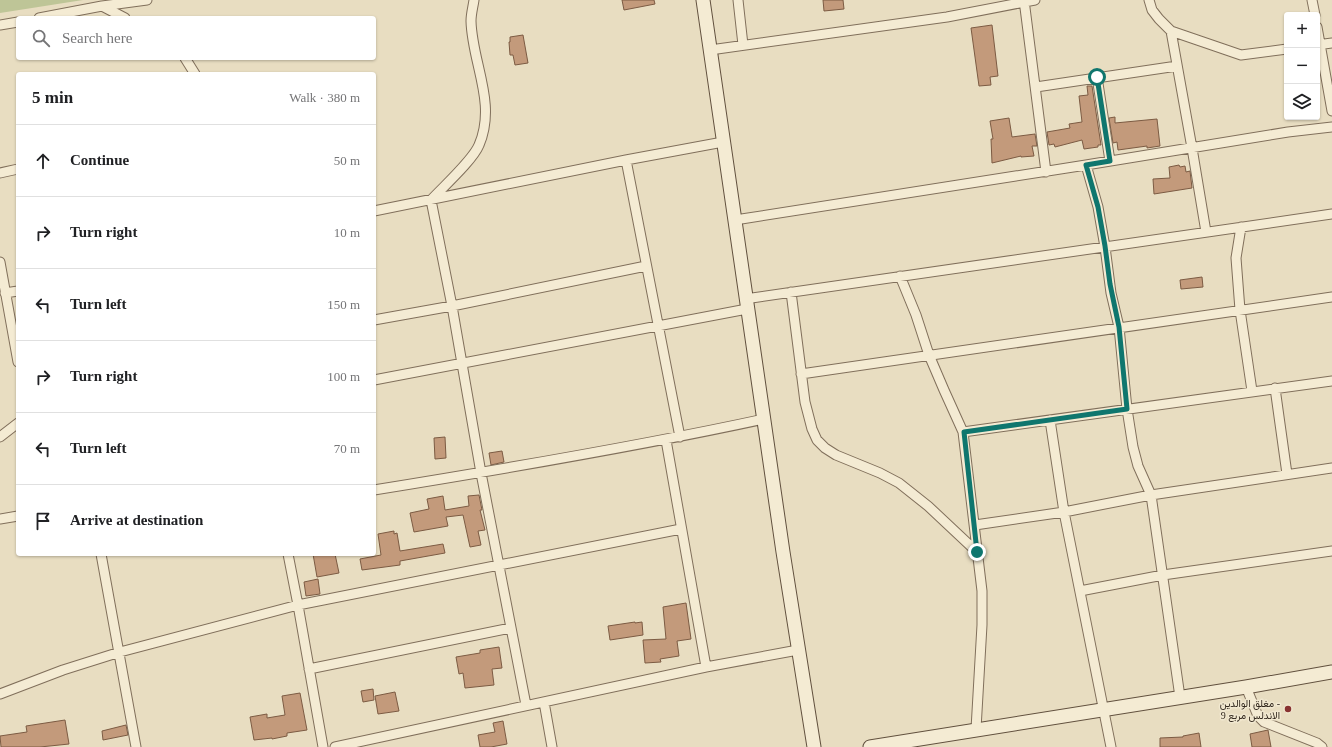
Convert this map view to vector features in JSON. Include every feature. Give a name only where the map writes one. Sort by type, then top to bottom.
[{"type":"street","points":[[47,16],[102,3],[148,0]]},
{"type":"street","points":[[431,200],[470,158],[479,145],[484,125],[486,109],[485,95],[473,41],[471,20],[474,0]]},
{"type":"street","points":[[703,0],[746,304],[814,747]]},
{"type":"street","points":[[738,0],[743,45]]},
{"type":"street","points":[[710,50],[947,17],[1035,0]]},
{"type":"street","points":[[1149,0],[1152,10],[1170,31],[1241,55],[1284,49]]},
{"type":"street","points":[[1312,0],[1314,12]]},
{"type":"street","points":[[1024,1],[1046,172]]},
{"type":"street","points":[[102,3],[121,16]]},
{"type":"street","points":[[0,26],[16,22]]},
{"type":"street","points":[[1170,31],[1206,232]]},
{"type":"street","points":[[1320,45],[1332,43]]},
{"type":"street","points":[[1320,48],[1332,111]]},
{"type":"street","points":[[186,60],[194,72]]},
{"type":"street","points":[[1036,87],[1177,66]]},
{"type":"street","points":[[1097,77],[1110,161]]},
{"type":"street","points":[[735,220],[1046,172],[1288,132],[1332,127]]},
{"type":"street","points":[[376,211],[723,142]]},
{"type":"street","points":[[626,160],[680,437]]},
{"type":"street","points":[[1086,165],[1096,201],[1119,327],[1127,409],[1133,447],[1138,466],[1151,495],[1180,697]]},
{"type":"street","points":[[0,173],[16,169]]},
{"type":"street","points":[[431,200],[526,706]]},
{"type":"street","points":[[376,380],[658,325],[791,292],[1332,214]]},
{"type":"street","points":[[1241,227],[1236,258],[1240,310],[1252,391]]},
{"type":"street","points":[[0,262],[16,351]]},
{"type":"street","points":[[376,320],[452,306],[646,266]]},
{"type":"street","points":[[900,276],[916,315],[929,355],[964,432],[982,590],[982,624],[976,729]]},
{"type":"street","points":[[5,293],[16,291]]},
{"type":"street","points":[[791,292],[805,402],[812,429],[817,440],[825,448],[836,455],[880,473],[899,483],[928,506],[977,552]]},
{"type":"street","points":[[801,374],[1332,297]]},
{"type":"street","points":[[964,432],[1332,381]]},
{"type":"street","points":[[1275,388],[1287,474]]},
{"type":"street","points":[[376,490],[482,473],[666,440],[764,419]]},
{"type":"street","points":[[1050,420],[1064,512],[1112,747]]},
{"type":"street","points":[[0,437],[16,425]]},
{"type":"street","points":[[666,440],[706,667]]},
{"type":"street","points":[[975,525],[1064,512],[1151,495],[1332,468]]},
{"type":"street","points":[[0,519],[16,516]]},
{"type":"street","points":[[0,694],[63,670],[120,652],[298,605],[681,529]]},
{"type":"street","points":[[1080,590],[1163,575],[1332,551]]},
{"type":"street","points":[[101,556],[136,747]]},
{"type":"street","points":[[288,556],[323,747]]},
{"type":"street","points":[[310,669],[511,628]]},
{"type":"street","points":[[335,747],[706,667],[798,650]]},
{"type":"street","points":[[870,747],[1332,672]]},
{"type":"street","points":[[1246,687],[1258,716],[1264,722],[1317,743],[1322,747]]},
{"type":"street","points":[[544,702],[552,747]]},
{"type":"green space","points":[[0,0],[83,0],[0,13]]},
{"type":"building","points":[[622,0],[654,0],[655,4],[624,10]]},
{"type":"building","points":[[823,0],[843,0],[844,9],[824,11]]},
{"type":"building","points":[[992,25],[998,76],[990,77],[991,85],[979,86],[971,28]]},
{"type":"building","points":[[523,35],[528,63],[515,65],[513,55],[510,55],[510,37]]},
{"type":"building","points":[[1087,86],[1092,86],[1101,145],[1098,145],[1098,147],[1084,149],[1082,140],[1055,147],[1054,144],[1049,145],[1047,132],[1070,128],[1069,124],[1082,122],[1079,96],[1088,95]]},
{"type":"building","points":[[1115,117],[1115,123],[1157,119],[1160,146],[1147,148],[1147,146],[1118,150],[1117,142],[1113,143],[1109,118]]},
{"type":"building","points":[[1009,118],[1012,137],[1035,134],[1037,146],[1032,146],[1034,156],[1021,156],[992,163],[991,139],[993,139],[990,121]]},
{"type":"building","points":[[1179,165],[1180,167],[1185,166],[1186,172],[1190,171],[1192,188],[1154,194],[1153,179],[1170,178],[1169,167]]},
{"type":"building","points":[[1202,277],[1203,287],[1181,289],[1180,280]]},
{"type":"building","points":[[445,437],[446,458],[435,459],[434,438]]},
{"type":"building","points":[[502,451],[504,462],[491,465],[489,453]]},
{"type":"building","points":[[479,495],[482,510],[480,510],[485,530],[478,531],[481,545],[470,547],[463,515],[446,517],[448,526],[414,532],[410,513],[429,509],[427,499],[443,496],[445,510],[469,506],[468,496]]},
{"type":"building","points":[[394,531],[394,534],[397,533],[400,551],[443,544],[445,553],[400,561],[400,565],[362,570],[360,559],[381,555],[378,534]]},
{"type":"building","points":[[313,556],[335,556],[339,573],[317,577]]},
{"type":"building","points":[[318,579],[320,594],[306,596],[304,582]]},
{"type":"building","points":[[686,603],[691,639],[677,641],[679,656],[660,659],[661,662],[645,663],[643,640],[666,639],[663,607]]},
{"type":"building","points":[[642,622],[643,635],[610,640],[608,626]]},
{"type":"building","points":[[499,647],[502,668],[492,669],[494,685],[465,688],[463,673],[459,674],[456,657],[480,653],[480,650]]},
{"type":"building","points":[[373,689],[374,700],[363,702],[361,691]]},
{"type":"building","points":[[395,692],[399,711],[378,714],[375,696]]},
{"type":"building","points":[[300,693],[307,730],[287,733],[287,736],[272,739],[254,740],[250,717],[267,714],[267,718],[285,715],[282,696]]},
{"type":"building","points":[[65,720],[69,744],[40,747],[1,747],[0,736],[27,732],[26,726]]},
{"type":"building","points":[[503,721],[507,744],[491,747],[480,747],[478,735],[495,732],[493,723]]},
{"type":"building","points":[[126,725],[128,735],[103,740],[102,731]]},
{"type":"building","points":[[1268,730],[1271,747],[1252,747],[1250,734]]},
{"type":"building","points":[[1199,733],[1201,747],[1160,747],[1160,738],[1183,737]]},
{"type":"place","name":"مغلق الوالدين - الاندلس مربع 9","points":[[1288,709]]},
{"type":"route","points":[[977,552],[964,432],[1127,409],[1119,327],[1110,284],[1098,207],[1086,165],[1110,161],[1097,77]]}]
